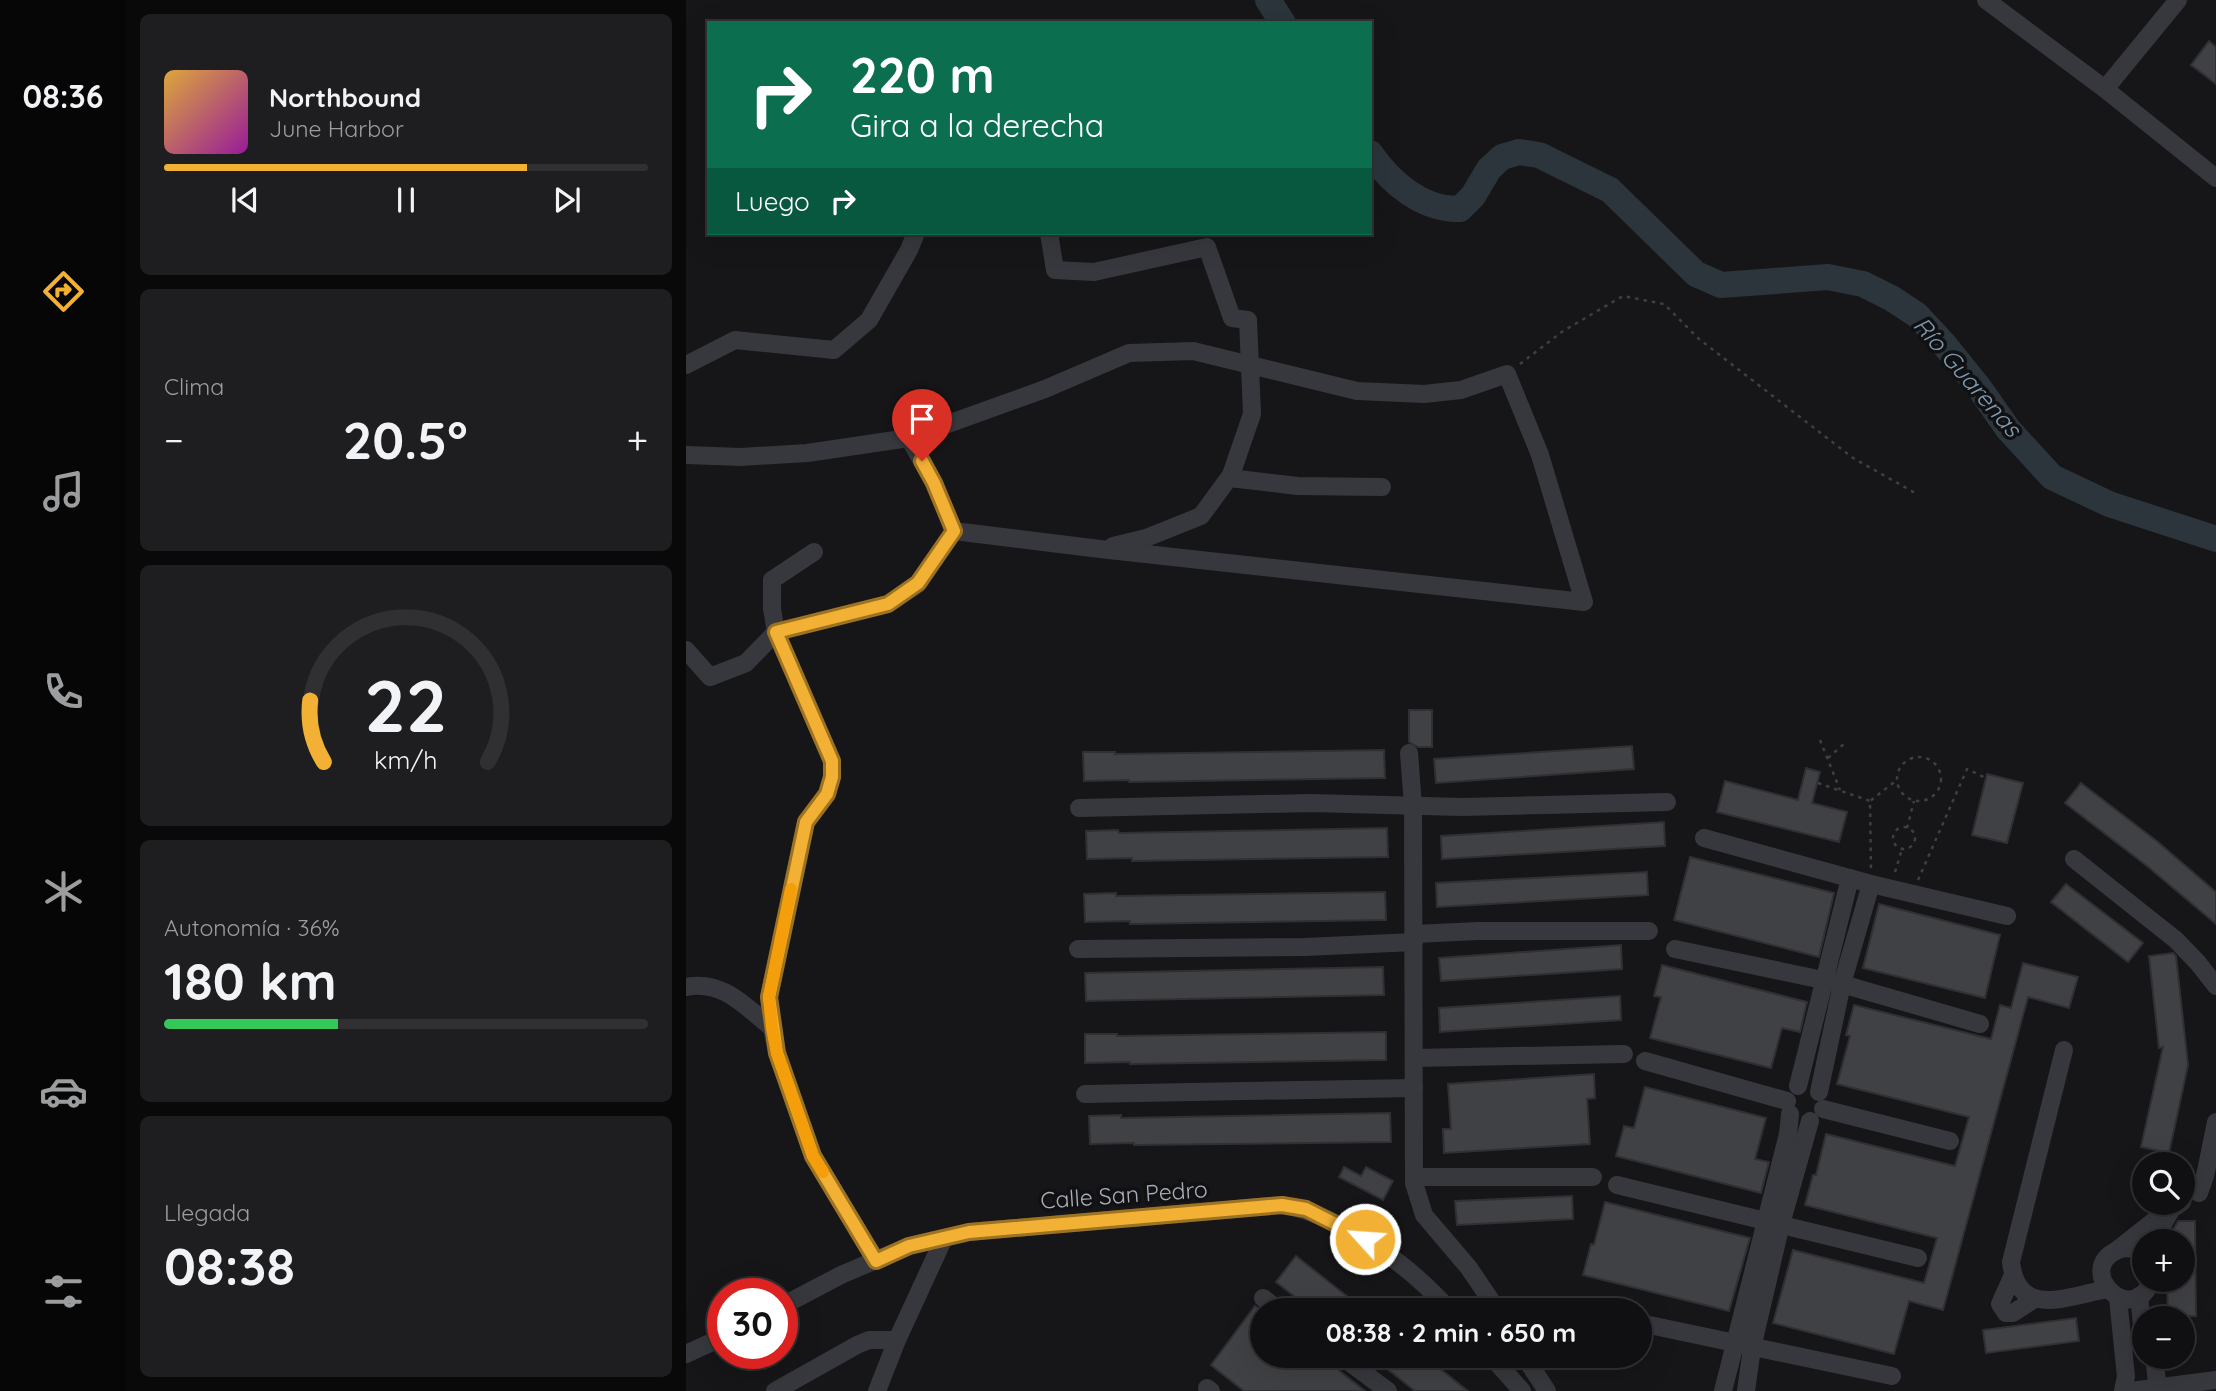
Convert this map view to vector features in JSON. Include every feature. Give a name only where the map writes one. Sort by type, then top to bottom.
[{"type":"street","points":[[1986,0],[2105,89],[2216,178]]},
{"type":"street","points":[[2105,89],[2178,0]]},
{"type":"street","points":[[686,365],[735,340],[834,350],[869,320],[915,235]]},
{"type":"street","points":[[1049,235],[1055,270],[1094,272],[1207,247],[1231,318],[1248,320],[1252,414],[1230,478],[1201,516],[1146,538],[1100,549]]},
{"type":"street","points":[[686,455],[741,457],[807,453],[909,438],[1045,389],[1129,354],[1193,351],[1357,391],[1411,393],[1461,390],[1507,374],[1540,455],[1584,602],[954,531]]},
{"type":"street","points":[[909,438],[934,483],[954,531]]},
{"type":"street","points":[[1230,478],[1298,486],[1382,486]]},
{"type":"street","points":[[686,650],[710,677],[746,663],[776,632],[888,604],[918,583],[954,531]]},
{"type":"street","points":[[814,552],[772,580],[772,608],[776,632],[832,761],[832,777],[827,794],[806,822],[769,997],[777,1053],[813,1156],[876,1261]]},
{"type":"street","points":[[1409,753],[1413,806],[1416,1194],[1423,1215],[1469,1268],[1489,1298]]},
{"type":"street","points":[[1079,808],[1311,803],[1461,807],[1667,802]]},
{"type":"street","points":[[1704,838],[1871,884],[2007,916]]},
{"type":"street","points":[[2074,859],[2176,940],[2193,957],[2215,985],[2216,1004]]},
{"type":"street","points":[[1723,1391],[1743,1346],[1773,1222],[1788,1133],[1791,1092],[1798,1086],[1850,878]]},
{"type":"street","points":[[1773,1222],[1817,1107],[1821,1074],[1842,984],[1871,884]]},
{"type":"street","points":[[1079,949],[1305,947],[1478,930],[1649,931]]},
{"type":"street","points":[[1675,949],[1842,984],[1980,1024]]},
{"type":"street","points":[[686,987],[700,984],[725,991],[772,1028]]},
{"type":"street","points":[[2033,1300],[2016,1286],[2011,1262],[2064,1050]]},
{"type":"street","points":[[1414,1058],[1624,1054]]},
{"type":"street","points":[[1645,1061],[1788,1107],[1799,1120],[1817,1107]]},
{"type":"street","points":[[1798,1086],[1810,1085],[1817,1107]]},
{"type":"street","points":[[1085,1094],[1414,1088]]},
{"type":"street","points":[[1817,1107],[1950,1141]]},
{"type":"street","points":[[2207,1191],[2205,1176],[2216,1122]]},
{"type":"street","points":[[1414,1177],[1593,1177]]},
{"type":"street","points":[[1617,1185],[1918,1258]]},
{"type":"street","name":"Calle San Pedro","points":[[798,1298],[841,1275],[909,1246],[969,1232],[1282,1205],[1306,1209],[1365,1239],[1439,1298]]},
{"type":"street","points":[[2123,1391],[2126,1377],[2113,1294],[2102,1276],[2102,1268],[2110,1255],[2164,1215]]},
{"type":"street","points":[[877,1391],[897,1339],[944,1238]]},
{"type":"street","points":[[2117,1251],[2132,1248]]},
{"type":"street","points":[[2013,1275],[2000,1304],[2006,1313],[2013,1313],[2033,1300],[2113,1294],[2126,1299],[2140,1292]]},
{"type":"street","points":[[1652,1326],[1892,1376]]},
{"type":"street","points":[[775,1391],[869,1340],[897,1339]]},
{"type":"street","points":[[686,1354],[707,1344]]},
{"type":"street","points":[[1743,1346],[1746,1391]]},
{"type":"street","points":[[1357,1368],[1388,1391]]},
{"type":"street","points":[[1502,1368],[1522,1391]]},
{"type":"street","points":[[1532,1368],[1547,1391]]},
{"type":"street","points":[[2147,1369],[2149,1390]]},
{"type":"street","points":[[2149,1390],[2152,1369]]},
{"type":"street","points":[[803,1391],[810,1371]]},
{"type":"street","points":[[2149,1390],[2216,1380]]},
{"type":"path","points":[[1507,374],[1563,331],[1623,296],[1664,304],[1699,339],[1853,458],[1917,494]]},
{"type":"path","points":[[1820,740],[1840,790]]},
{"type":"path","points":[[1828,758],[1845,743]]},
{"type":"path","points":[[1912,758],[1926,758],[1937,766],[1941,779],[1938,792],[1928,800],[1914,801],[1902,794],[1897,780],[1901,766],[1912,758]]},
{"type":"path","points":[[1912,892],[1967,769],[1986,778]]},
{"type":"path","points":[[1870,801],[1897,780]]},
{"type":"path","points":[[1818,783],[1870,801]]},
{"type":"path","points":[[1870,801],[1871,884]]},
{"type":"path","points":[[1907,828],[1914,801]]},
{"type":"path","points":[[1901,828],[1907,828],[1913,833],[1914,842],[1902,849],[1894,844],[1894,834],[1901,828]]},
{"type":"path","points":[[1890,887],[1902,849]]},
{"type":"building","points":[[2209,41],[2216,47],[2216,84],[2191,65]]},
{"type":"building","points":[[1409,710],[1432,710],[1432,747],[1418,747],[1409,742]]},
{"type":"building","points":[[1632,746],[1634,769],[1436,783],[1434,759]]},
{"type":"building","points":[[1384,750],[1385,778],[1084,781],[1083,752],[1115,754]]},
{"type":"building","points":[[1806,768],[1820,772],[1812,803],[1847,812],[1839,842],[1717,812],[1725,781],[1798,800]]},
{"type":"building","points":[[1987,774],[2023,783],[2007,843],[1972,835]]},
{"type":"building","points":[[2081,783],[2158,842],[2216,892],[2216,924],[2147,866],[2065,803]]},
{"type":"building","points":[[1664,822],[1665,846],[1442,859],[1441,836]]},
{"type":"building","points":[[1387,828],[1388,857],[1132,861],[1132,858],[1087,859],[1086,831],[1118,830],[1119,833]]},
{"type":"building","points":[[1690,857],[1834,893],[1819,957],[1674,920]]},
{"type":"building","points":[[1647,872],[1648,895],[1437,907],[1436,883]]},
{"type":"building","points":[[2066,884],[2143,943],[2128,962],[2051,902]]},
{"type":"building","points":[[1385,892],[1386,920],[1130,924],[1130,921],[1085,922],[1084,894],[1116,893],[1116,896]]},
{"type":"building","points":[[1879,904],[2000,935],[1985,998],[1863,968]]},
{"type":"building","points":[[1621,945],[1622,969],[1441,981],[1439,958]]},
{"type":"building","points":[[2173,953],[2176,956],[2188,1065],[2169,1152],[2141,1147],[2163,1047],[2159,1048],[2149,956]]},
{"type":"building","points":[[2023,963],[2078,977],[2069,1008],[2028,997],[1943,1310],[1909,1301],[1894,1354],[1773,1323],[1793,1250],[1924,1283],[1937,1238],[1805,1205],[1826,1134],[1955,1166],[1969,1117],[1837,1084],[1850,1036],[1846,1035],[1854,1005],[1991,1039],[2000,1005],[2011,1008]]},
{"type":"building","points":[[1662,965],[1807,1002],[1800,1032],[1782,1028],[1771,1068],[1650,1038],[1661,997],[1654,996]]},
{"type":"building","points":[[1383,967],[1384,995],[1086,1001],[1085,973]]},
{"type":"building","points":[[1620,996],[1621,1020],[1440,1032],[1439,1008]]},
{"type":"building","points":[[1386,1032],[1386,1060],[1085,1063],[1085,1034],[1117,1036]]},
{"type":"building","points":[[1594,1074],[1595,1098],[1587,1099],[1590,1144],[1444,1153],[1443,1129],[1451,1129],[1448,1084]]},
{"type":"building","points":[[1645,1087],[1766,1118],[1755,1159],[1769,1162],[1761,1193],[1616,1156],[1624,1126],[1634,1128]]},
{"type":"building","points":[[1390,1113],[1391,1142],[1090,1144],[1089,1116],[1121,1115],[1121,1118]]},
{"type":"building","points":[[1344,1167],[1361,1176],[1366,1167],[1393,1181],[1383,1200],[1339,1177]]},
{"type":"building","points":[[1572,1196],[1573,1219],[1457,1225],[1455,1201]]},
{"type":"building","points":[[1605,1202],[1750,1238],[1729,1311],[1583,1275]]},
{"type":"building","points":[[2178,1221],[2195,1221],[2196,1316],[2195,1306],[2168,1306],[2167,1292],[2195,1292],[2195,1229],[2174,1229]]},
{"type":"building","points":[[1296,1256],[1349,1298],[1296,1298],[1276,1282]]},
{"type":"building","points":[[1250,1313],[1250,1368],[1336,1368],[1365,1391],[1244,1391],[1211,1365]]},
{"type":"building","points":[[2076,1318],[2079,1341],[1986,1353],[1983,1330]]},
{"type":"building","points":[[1386,1368],[1439,1368],[1468,1391],[1415,1391]]},
{"type":"waterway","name":"Río Guarenas","points":[[1268,0],[1282,21]]},
{"type":"waterway","name":"Río Guarenas","points":[[1372,156],[1388,175],[1420,200],[1460,209],[1473,196],[1489,169],[1502,157],[1519,152],[1539,155],[1610,190],[1696,274],[1721,285],[1828,277],[1863,284],[1917,315],[1980,389],[2008,429],[2052,477],[2109,504],[2216,539]]},
{"type":"slow traffic","points":[[791,889],[769,997],[772,1028],[777,1053],[813,1156],[823,1172]]},
{"type":"route","points":[[922,461],[954,531],[918,583],[888,604],[776,632],[832,761],[832,777],[827,794],[806,822],[769,997],[777,1053],[813,1156],[876,1261],[909,1246],[969,1232],[1282,1205],[1306,1209],[1365,1239]]}]
